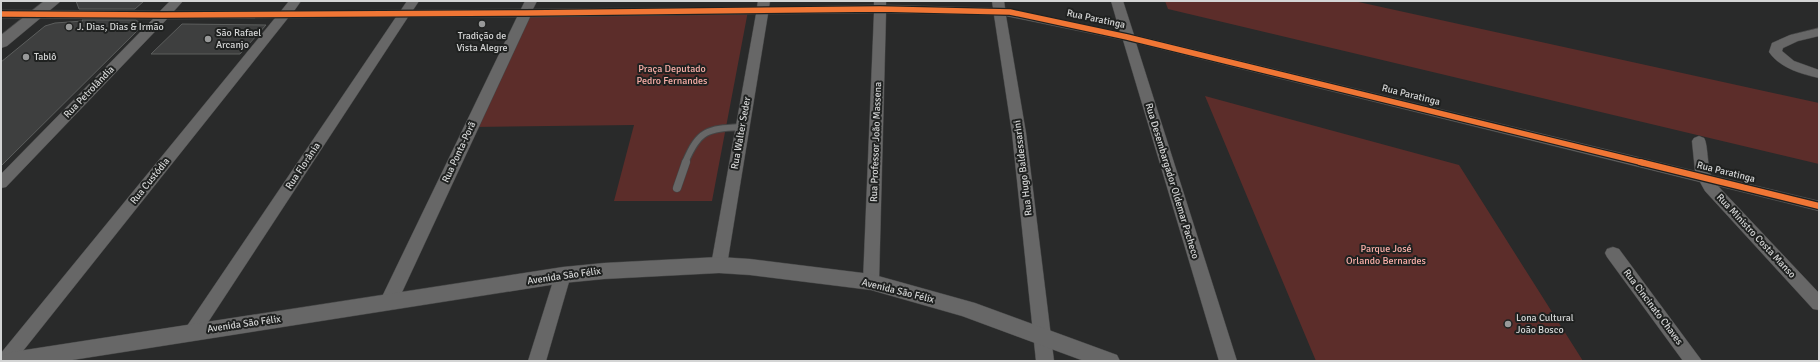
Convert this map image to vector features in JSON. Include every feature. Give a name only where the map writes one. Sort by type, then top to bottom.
[{"type":"street","points":[[1,43],[53,1]]},
{"type":"street","name":"Rua Petrolândia","points":[[1,183],[177,1]]},
{"type":"street","name":"Rua Custódia","points":[[5,361],[295,1]]},
{"type":"street","name":"Rua Florânia","points":[[193,331],[412,1]]},
{"type":"street","name":"Rua Desembargador Oldemar Pacheco","points":[[1117,1],[1228,361]]},
{"type":"street","name":"Rua Paratinga","points":[[1,14],[163,15],[404,13],[528,7],[763,5],[999,6],[1021,13],[1127,37],[1819,206]]},
{"type":"street","name":"Rua Walter Seder","points":[[719,265],[763,5]]},
{"type":"street","name":"Rua Professor João Massena","points":[[871,282],[880,5]]},
{"type":"street","name":"Rua Hugo Baldessarini","points":[[999,6],[1019,133],[1045,361]]},
{"type":"street","name":"Rua Ponta-Porã","points":[[388,303],[528,7]]},
{"type":"street","points":[[1819,32],[1783,43],[1777,46],[1775,52],[1781,59],[1791,65],[1819,74]]},
{"type":"street","name":"Rua Ministro Costa Manso","points":[[1699,141],[1700,165],[1704,177],[1710,187],[1819,304]]},
{"type":"street","name":"Rua Cincinato Chaves","points":[[1613,253],[1694,361]]},
{"type":"street","name":"Avenida São Félix","points":[[12,361],[193,331],[307,316],[563,275],[604,270],[719,265],[758,268],[871,282],[967,309],[1109,361]]},
{"type":"street","points":[[537,361],[563,275]]},
{"type":"lane","points":[[677,188],[694,144],[699,136],[709,131],[721,128],[742,127]]},
{"type":"green space","points":[[1165,1],[1354,1],[1819,103],[1819,164],[1168,9]]},
{"type":"green space","name":"Praça Deputado Pedro Fernandes","points":[[748,11],[712,201],[614,201],[634,125],[473,127],[528,15]]},
{"type":"green space","name":"Parque José Orlando Bernardes","points":[[1205,96],[1459,165],[1583,361],[1316,361]]},
{"type":"building","points":[[76,1],[144,1],[135,9],[79,9]]},
{"type":"building","points":[[82,20],[136,20],[143,25],[1,166],[1,62],[45,26],[55,23],[83,21]]},
{"type":"building","points":[[182,24],[266,25],[240,54],[151,54]]},
{"type":"cycle path","points":[[1,14],[163,15],[525,13],[880,9],[1010,12],[1127,37],[1819,206]]},
{"type":"place","name":"Tradição de Vista Alegre","points":[[482,24]]},
{"type":"place","name":"J. Dias, Dias & Irmão","points":[[69,27]]},
{"type":"place","name":"São Rafael Arcanjo","points":[[208,39]]},
{"type":"place","name":"Tablô","points":[[26,57]]},
{"type":"place","name":"Lona Cultural João Bosco","points":[[1508,324]]}]
